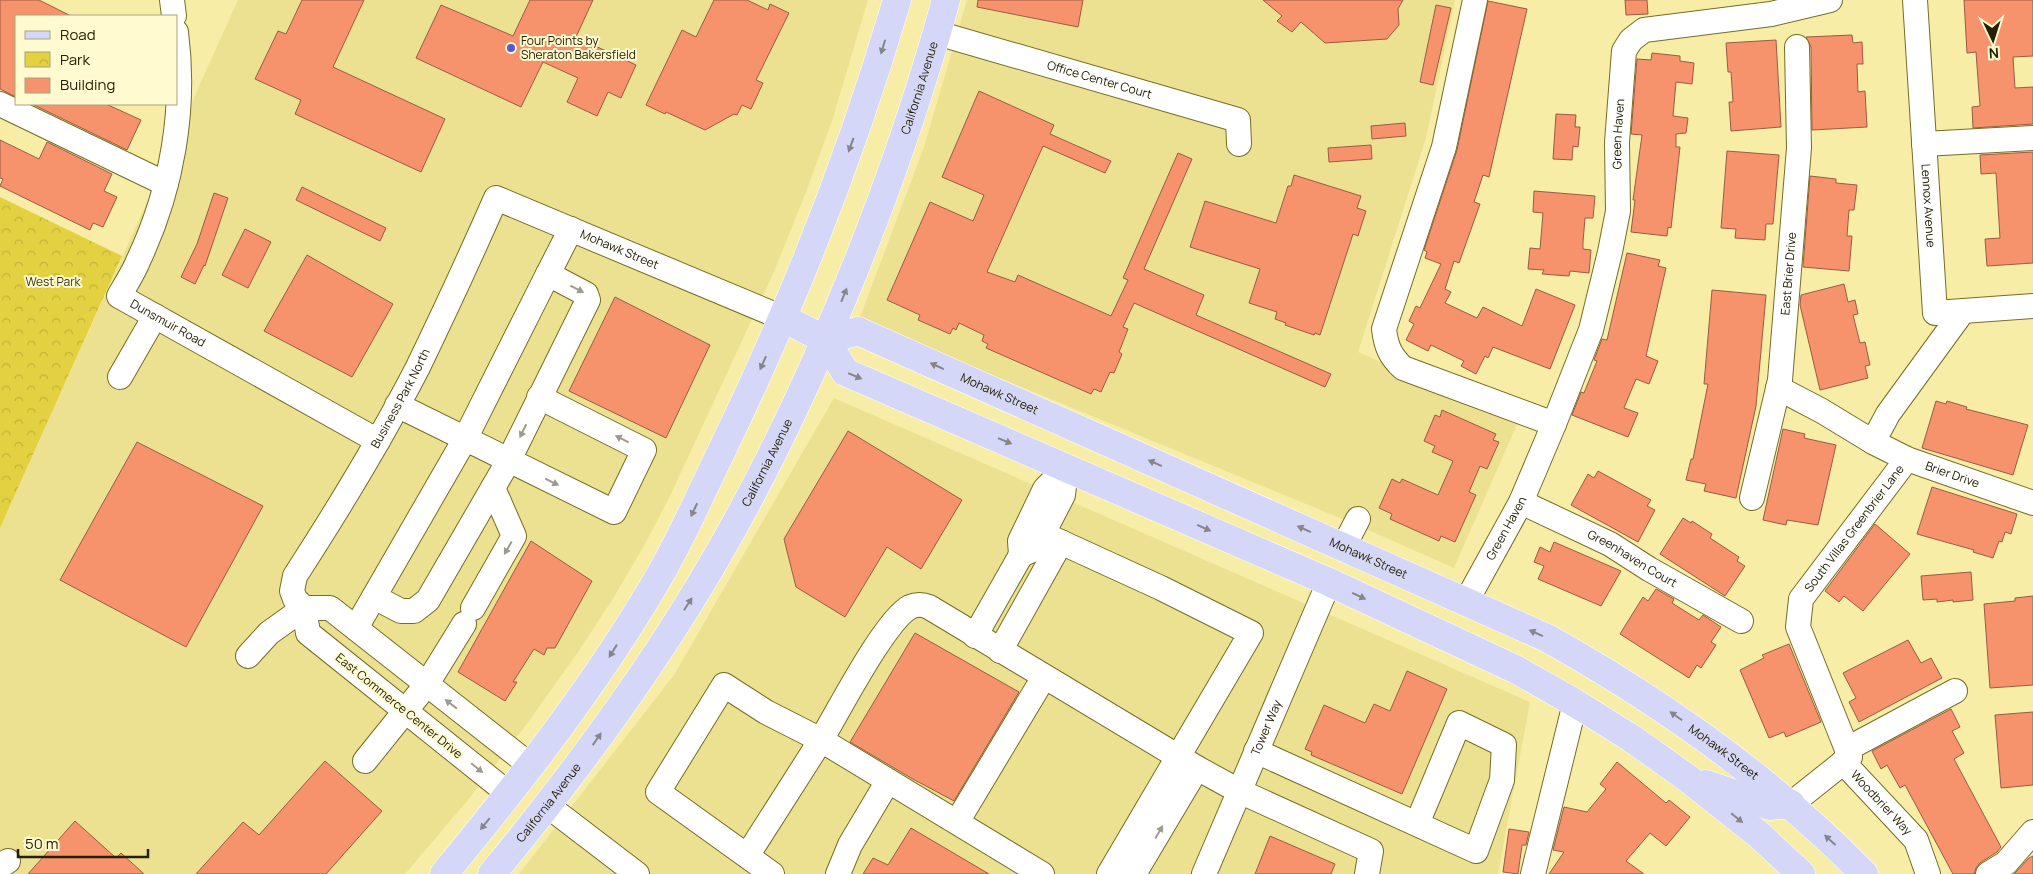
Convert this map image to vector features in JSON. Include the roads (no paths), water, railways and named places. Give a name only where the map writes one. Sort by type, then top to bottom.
[{"type":"main road","points":[[444,874],[531,766],[608,658],[660,574],[685,528],[783,318],[813,247],[867,99],[897,0]]},
{"type":"main road","points":[[925,0],[927,17],[931,27],[937,33]]},
{"type":"main road","name":"California Avenue","points":[[492,874],[548,806],[626,698],[698,588],[778,445],[826,340],[876,215],[915,106],[946,0]]},
{"type":"main road","name":"Mohawk Street","points":[[783,318],[826,340],[858,331],[1547,638],[1606,671],[1662,706],[1716,744],[1791,804],[1864,874]]},
{"type":"main road","points":[[826,340],[845,372],[1329,582],[1517,670],[1631,738],[1686,776],[1758,834],[1801,874]]},
{"type":"main road","points":[[1234,541],[1320,556],[1330,555],[1344,546]]},
{"type":"main road","points":[[1329,582],[1344,574],[1358,573],[1412,578]]},
{"type":"main road","points":[[1686,776],[1770,806],[1791,804]]},
{"type":"street","points":[[172,0],[174,15]]},
{"type":"street","points":[[1475,0],[1444,147],[1384,329],[1386,345],[1393,358],[1403,368],[1554,424]]},
{"type":"street","name":"Green Haven","points":[[1466,602],[1520,502],[1554,424],[1591,330],[1618,211],[1617,142],[1624,51],[1631,40],[1644,30],[1757,16],[1795,4],[1830,0]]},
{"type":"street","name":"Lennox Avenue","points":[[1915,0],[1935,313],[2033,306]]},
{"type":"street","name":"Office Center Court","points":[[937,33],[1238,120],[1239,144]]},
{"type":"street","name":"East Brier Drive","points":[[1752,498],[1780,380],[1799,148],[1797,47]]},
{"type":"street","name":"Dunsmuir Road","points":[[178,70],[178,104]]},
{"type":"street","points":[[0,104],[166,184]]},
{"type":"street","name":"Dunsmuir Road","points":[[178,105],[176,133],[166,184],[156,220],[139,261],[119,296],[378,441]]},
{"type":"street","points":[[1924,144],[2033,138]]},
{"type":"street","name":"Mohawk Street","points":[[496,198],[783,318]]},
{"type":"street","name":"Business Park North","points":[[298,600],[295,576],[378,441],[397,406],[449,303],[496,198]]},
{"type":"street","points":[[356,628],[465,439],[571,229]]},
{"type":"street","points":[[374,597],[401,611],[414,611],[428,600],[509,460],[588,297],[586,294],[548,274]]},
{"type":"street","points":[[1873,442],[1888,414],[1963,311]]},
{"type":"street","points":[[120,377],[155,316]]},
{"type":"street","name":"Brier Drive","points":[[1778,388],[1822,411],[1873,442],[1907,459],[2033,503]]},
{"type":"street","points":[[397,406],[614,512],[644,450],[539,397]]},
{"type":"street","name":"South Villas Greenbrier Lane","points":[[1845,756],[1798,627],[1801,599],[1907,459]]},
{"type":"street","points":[[1000,651],[1052,538],[1063,495],[1066,468]]},
{"type":"street","points":[[975,636],[1021,555],[1020,541],[1045,489],[1066,468]]},
{"type":"street","points":[[365,761],[426,684],[469,616],[514,536],[493,488]]},
{"type":"street","name":"Greenhaven Court","points":[[1520,502],[1610,544],[1649,569],[1741,621]]},
{"type":"street","points":[[1344,546],[1358,519]]},
{"type":"street","points":[[1021,555],[1052,538]]},
{"type":"street","points":[[1052,538],[1161,588],[1251,633],[1134,874]]},
{"type":"street","name":"Tower Way","points":[[1204,874],[1329,582]]},
{"type":"street","points":[[248,656],[298,600],[330,608],[531,766]]},
{"type":"street","name":"East Commerce Center Drive","points":[[298,600],[308,633],[509,794]]},
{"type":"street","points":[[747,856],[821,740],[882,636],[904,611],[911,606],[923,604],[1187,762],[1239,791],[1371,851],[1367,874]]},
{"type":"street","points":[[957,822],[1044,677]]},
{"type":"street","points":[[772,874],[658,792],[724,685],[766,712],[821,740],[1042,874]]},
{"type":"street","points":[[1791,804],[1845,756],[1955,691]]},
{"type":"street","points":[[1533,874],[1575,703]]},
{"type":"street","points":[[1256,751],[1476,851],[1502,780],[1504,745],[1459,723],[1417,824]]},
{"type":"street","name":"Woodbrier Way","points":[[1845,756],[1916,840],[1928,874]]},
{"type":"street","points":[[1109,874],[1187,762]]},
{"type":"street","points":[[838,874],[850,845],[888,781]]},
{"type":"street","points":[[548,806],[637,874]]},
{"type":"street","points":[[1988,874],[2006,863],[2033,832]]},
{"type":"place","name":"Four Points by Sheraton Bakersfield","points":[[511,48]]},
{"type":"park label","name":"West Park","points":[[53,282]]}]
